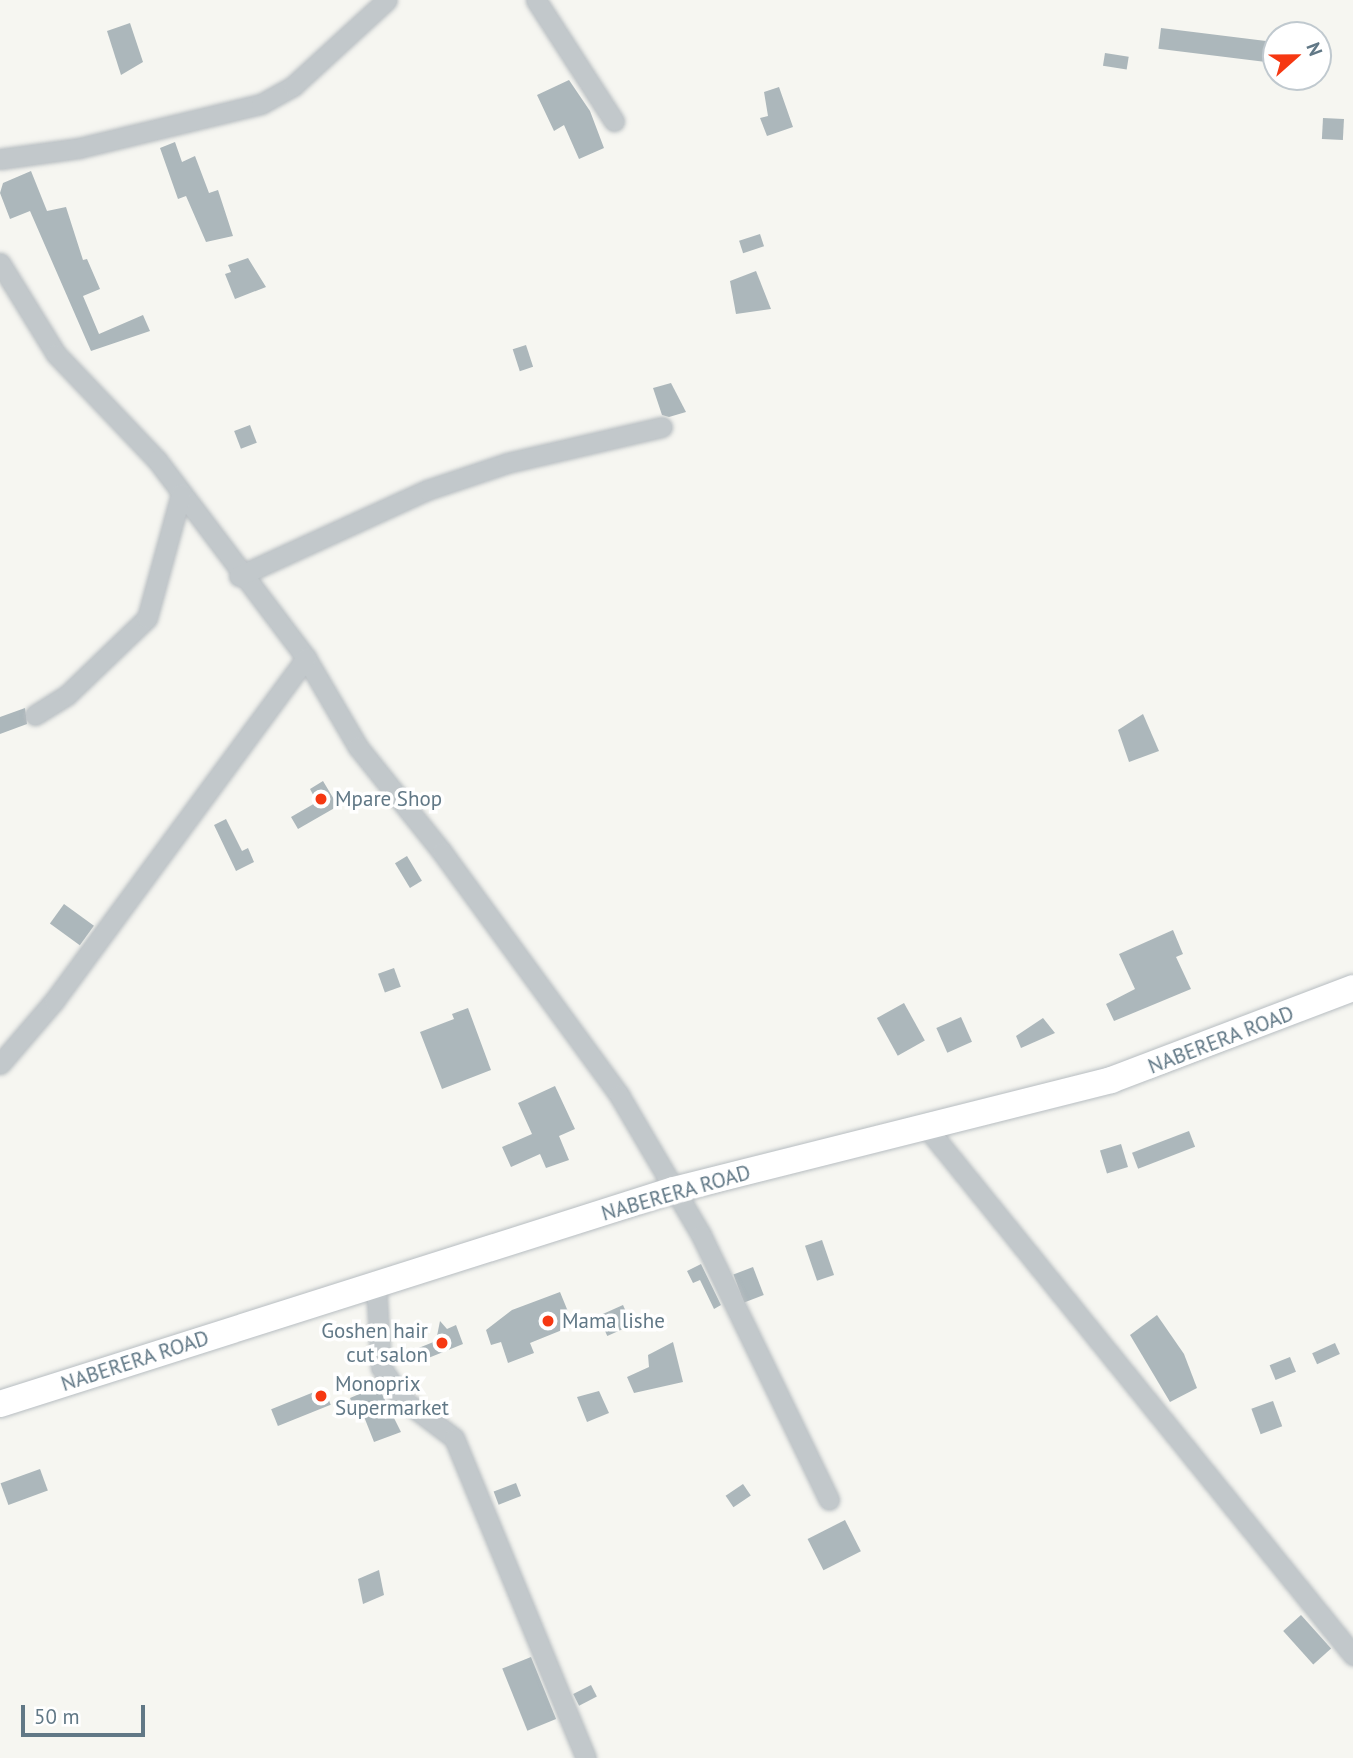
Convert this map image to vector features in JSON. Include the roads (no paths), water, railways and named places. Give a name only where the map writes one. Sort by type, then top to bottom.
[{"type":"street","points":[[0,159],[79,148],[261,104],[293,86],[387,0]]},
{"type":"street","points":[[536,0],[614,121]]},
{"type":"street","points":[[0,263],[56,354],[127,425],[240,576],[306,658],[358,747],[442,852],[619,1095],[674,1190],[829,1500]]},
{"type":"street","points":[[240,576],[427,490],[507,463],[662,427]]},
{"type":"street","points":[[35,715],[66,695],[146,618],[181,494]]},
{"type":"street","points":[[0,1064],[54,1001],[306,658]]},
{"type":"street","name":"NABERERA ROAD","points":[[0,1405],[674,1190],[927,1128],[1174,1060],[1353,988]]},
{"type":"street","points":[[927,1128],[1353,1656]]},
{"type":"street","points":[[376,1284],[382,1367],[401,1398],[454,1438],[586,1758]]},
{"type":"place","name":"Mpare Shop","points":[[321,799]]},
{"type":"place","name":"Mama lishe","points":[[548,1321]]},
{"type":"place","name":"Goshen hair cut salon","points":[[442,1343]]},
{"type":"place","name":"Monoprix Supermarket","points":[[321,1396]]}]
